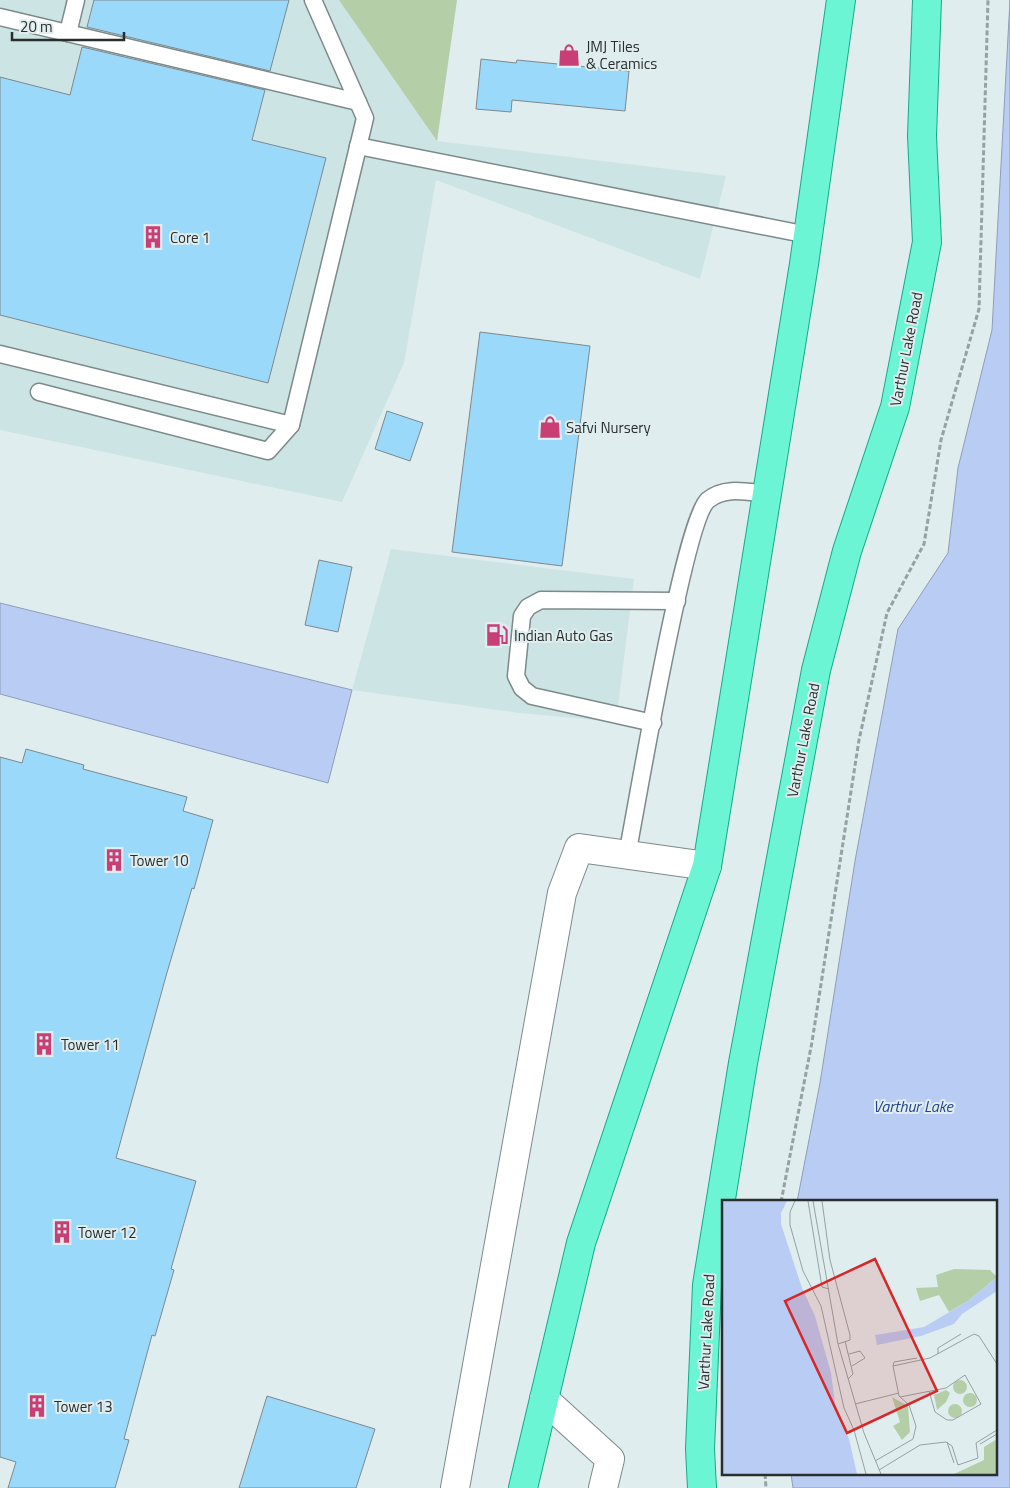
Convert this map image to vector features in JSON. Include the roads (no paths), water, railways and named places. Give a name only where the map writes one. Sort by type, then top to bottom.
[{"type":"main road","points":[[523,1488],[581,1243],[707,866],[808,235],[841,0]]},
{"type":"main road","name":"Varthur Lake Road","points":[[702,1488],[700,1449],[706,1285],[743,1063],[816,670],[847,551],[896,407],[927,242],[922,136],[928,0]]},
{"type":"street","points":[[455,1488],[562,893],[579,848],[707,866]]},
{"type":"street","points":[[544,1399],[610,1459],[603,1488]]},
{"type":"lane","points":[[68,33],[76,0]]},
{"type":"lane","points":[[39,392],[268,451],[291,425],[365,118],[313,0]]},
{"type":"lane","points":[[0,17],[358,102]]},
{"type":"lane","points":[[358,146],[808,235]]},
{"type":"lane","points":[[0,354],[291,425]]},
{"type":"lane","points":[[627,855],[677,601],[696,523],[708,500],[727,490],[767,494]]},
{"type":"lane","points":[[653,723],[532,696],[522,688],[516,676],[522,616],[528,607],[541,600],[677,601]]},
{"type":"water","name":"Varthur Lake","points":[[1010,0],[1010,1488],[793,1488],[791,1476],[998,1476],[998,1200],[797,1200],[820,1083],[855,861],[898,629],[948,553],[958,468],[992,330]]},
{"type":"water","points":[[0,603],[352,690],[328,783],[0,694]]},
{"type":"place","name":"JMJ Tiles & Ceramics","points":[[569,55]]},
{"type":"place","name":"Core 1","points":[[153,237]]},
{"type":"place","name":"Safvi Nursery","points":[[550,427]]},
{"type":"place","name":"Indian Auto Gas","points":[[497,635]]},
{"type":"place","name":"Tower 10","points":[[114,860]]},
{"type":"place","name":"Tower 11","points":[[44,1044]]},
{"type":"place","name":"Tower 12","points":[[62,1232]]},
{"type":"place","name":"Tower 13","points":[[37,1406]]}]
